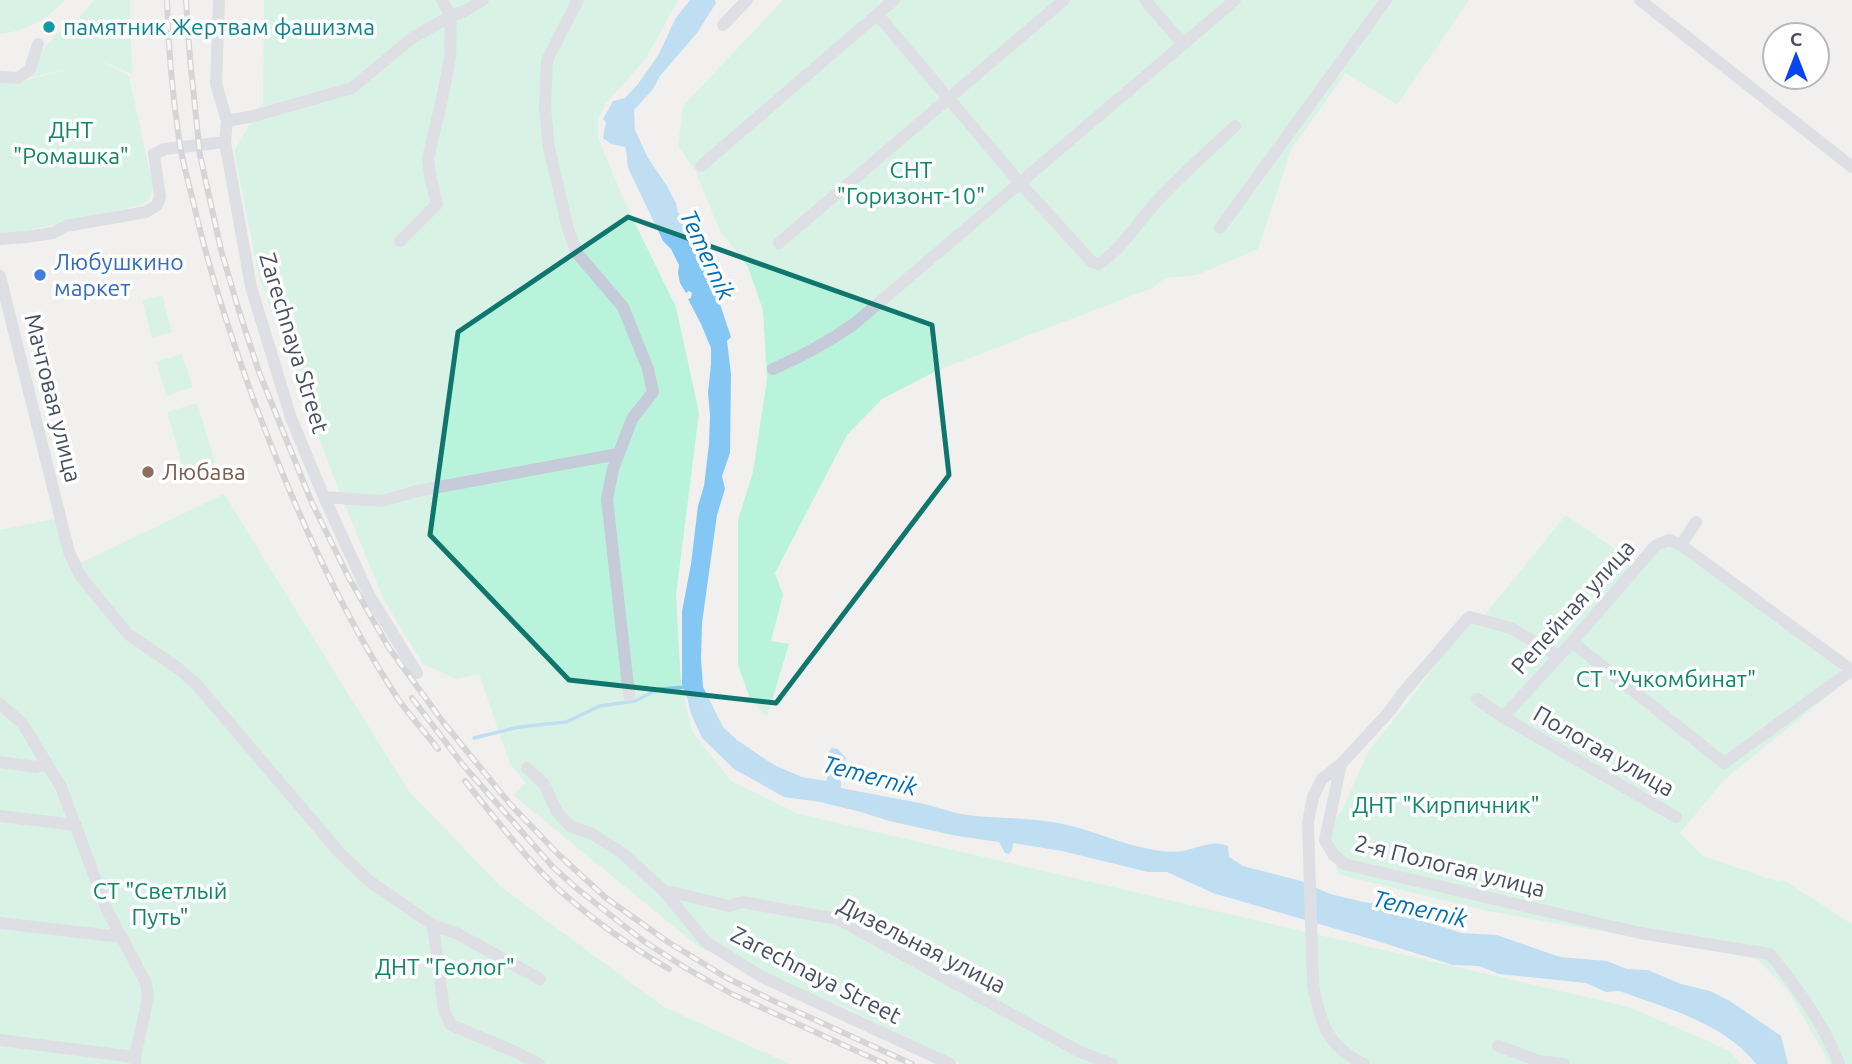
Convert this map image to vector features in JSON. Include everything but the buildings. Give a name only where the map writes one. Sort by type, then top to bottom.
[{"type":"street","name":"Zarechnaya Street","points":[[219,0],[216,83],[227,121],[225,142],[251,288],[291,418],[324,497],[369,595],[417,673]]},
{"type":"street","points":[[400,241],[437,204],[428,158],[450,58],[451,16],[442,0]]},
{"type":"street","points":[[227,121],[352,88],[412,38],[483,0]]},
{"type":"street","points":[[578,0],[548,60],[545,107],[549,148],[568,229],[577,253],[623,307],[648,369],[653,392],[632,419],[612,468],[607,499],[629,695]]},
{"type":"street","points":[[723,25],[747,0]]},
{"type":"street","points":[[701,166],[894,0]]},
{"type":"street","points":[[779,243],[1064,0]]},
{"type":"street","points":[[1145,0],[1183,44]]},
{"type":"street","points":[[773,369],[825,344],[854,324],[1235,0]]},
{"type":"street","points":[[1220,228],[1386,0]]},
{"type":"street","points":[[1640,0],[1852,167]]},
{"type":"street","points":[[877,14],[1020,183],[1092,262],[1099,264],[1108,258],[1153,205],[1235,126]]},
{"type":"street","points":[[0,77],[18,78],[30,69],[38,44]]},
{"type":"street","points":[[0,239],[53,233],[66,226],[146,212],[158,205],[160,197],[154,153],[165,149],[225,142]]},
{"type":"street","name":"Мачтовая улица","points":[[0,276],[69,552],[82,577],[128,634],[179,669],[197,685],[339,852],[369,881],[433,925],[458,934],[540,979]]},
{"type":"street","points":[[324,497],[382,501],[417,491],[618,454]]},
{"type":"street","points":[[1572,642],[1724,763],[1852,670],[1681,545],[1696,522]]},
{"type":"street","name":"Репейная улица","points":[[1503,717],[1656,545],[1669,540],[1681,545]]},
{"type":"street","points":[[1364,1064],[1337,1048],[1324,1027],[1312,985],[1308,822],[1313,797],[1322,779],[1341,764],[1389,712],[1470,617],[1511,628],[1558,656]]},
{"type":"street","name":"Пологая улица","points":[[1477,699],[1503,717],[1675,817]]},
{"type":"street","points":[[0,704],[22,723],[61,787],[107,910],[146,983],[148,998],[135,1060],[0,1040]]},
{"type":"street","points":[[0,762],[36,766],[47,764]]},
{"type":"street","name":"2-я Пологая улица","points":[[1341,764],[1325,840],[1333,854],[1344,864],[1645,934],[1770,954],[1802,995],[1829,1039],[1839,1064]]},
{"type":"street","name":"Zarechnaya Street","points":[[527,768],[544,785],[557,812],[570,826],[592,834],[621,852],[663,890],[706,943],[762,977],[950,1064]]},
{"type":"street","points":[[0,816],[76,825]]},
{"type":"street","name":"Дизельная улица","points":[[663,890],[729,906],[742,902],[838,919],[1078,1051],[1112,1064]]},
{"type":"street","points":[[0,923],[122,937]]},
{"type":"street","points":[[433,925],[444,1011],[451,1025],[539,1064]]},
{"type":"street","points":[[1498,1046],[1539,1062],[1564,1064]]},
{"type":"highlighted area","points":[[628,217],[932,325],[949,475],[776,703],[569,680],[430,535],[458,332]]},
{"type":"green space","points":[[0,0],[65,0],[36,23],[0,34]]},
{"type":"green space","name":"ДНТ \"Ромашка\"","points":[[94,0],[130,0],[132,74],[100,60],[129,76],[153,187],[149,200],[138,206],[0,237],[0,80],[19,82],[80,66],[21,80],[57,33],[68,30]]},
{"type":"green space","points":[[264,0],[678,0],[645,60],[606,103],[598,119],[598,138],[627,207],[676,307],[699,413],[676,595],[681,684],[692,731],[731,781],[799,814],[1629,1007],[1728,1050],[1741,1064],[962,1064],[848,1009],[700,948],[513,795],[526,783],[510,764],[479,674],[456,679],[423,664],[384,600],[339,491],[259,277],[234,151],[263,102]]},
{"type":"green space","name":"СНТ \"Горизонт-10\"","points":[[783,0],[1469,0],[1397,105],[1346,73],[1291,149],[1258,249],[1197,275],[1165,278],[1152,288],[936,371],[882,399],[847,435],[775,573],[783,595],[771,641],[789,644],[767,717],[750,699],[738,665],[738,520],[753,472],[767,379],[763,310],[748,267],[719,229],[696,172],[678,146],[683,106]]},
{"type":"green space","points":[[162,295],[172,332],[152,338],[142,300]]},
{"type":"green space","points":[[182,354],[193,387],[167,396],[156,362]]},
{"type":"green space","points":[[197,403],[215,462],[184,471],[167,412]]},
{"type":"green space","points":[[224,494],[408,790],[501,887],[664,1007],[790,1064],[0,1064],[0,530],[58,518],[70,568]]},
{"type":"green space","points":[[1566,515],[1637,564],[1665,534],[1850,678],[1725,779],[1680,833],[1703,856],[1776,881],[1784,880],[1852,924],[1852,1064],[1830,1064],[1788,990],[1757,959],[1488,911],[1340,875],[1323,836],[1342,810],[1369,750],[1410,700],[1469,619],[1478,623]]},
{"type":"water","points":[[690,0],[715,0],[716,3],[697,33],[634,110],[635,130],[696,242],[731,337],[727,341],[731,374],[730,453],[722,476],[725,489],[717,515],[702,623],[701,659],[703,687],[723,727],[774,765],[802,777],[826,781],[829,751],[832,748],[838,749],[846,758],[840,770],[841,788],[961,814],[1065,824],[1158,851],[1179,851],[1222,844],[1228,846],[1229,857],[1243,866],[1301,881],[1330,894],[1392,906],[1413,914],[1419,920],[1462,933],[1497,935],[1560,957],[1607,961],[1627,969],[1648,970],[1681,984],[1710,991],[1730,1001],[1781,1036],[1788,1064],[1756,1064],[1743,1050],[1711,1027],[1619,991],[1606,992],[1586,983],[1499,974],[1479,966],[1453,965],[1213,893],[1167,872],[1148,872],[1062,851],[1013,843],[1009,854],[1005,853],[999,842],[957,836],[820,802],[784,797],[734,769],[702,738],[682,685],[682,611],[709,444],[711,348],[688,299],[692,293],[686,293],[680,283],[679,265],[671,249],[663,241],[629,170],[625,147],[611,144],[603,138],[606,122],[603,119],[613,101],[625,98],[638,84],[659,54],[675,19]]},
{"type":"waterway","points":[[474,738],[519,727],[566,722],[600,706],[635,701],[659,689],[687,687]]},
{"type":"railway","points":[[167,0],[172,83],[183,160],[213,278],[253,398],[300,515],[355,627],[398,699],[438,749]]},
{"type":"railway","points":[[186,0],[200,155],[221,250],[239,311],[259,372],[312,503],[349,578],[389,648],[443,722],[510,804],[558,854],[606,898],[668,942],[727,978],[912,1064]]},
{"type":"railway","points":[[412,698],[463,765],[553,867],[642,940],[732,994],[885,1064]]},
{"type":"railway","points":[[465,781],[520,849],[556,887],[611,931],[669,969]]},
{"type":"place","name":"памятник Жертвам фашизма","points":[[49,27]]},
{"type":"place","name":"Любушкино маркет","points":[[40,275]]},
{"type":"place","name":"Любава","points":[[148,472]]},
{"type":"water label","name":"Temernik","points":[[707,255]]},
{"type":"water label","name":"Temernik","points":[[870,776]]},
{"type":"water label","name":"Temernik","points":[[1420,909]]},
{"type":"park label","name":"СТ \"Учкомбинат\"","points":[[1666,679]]},
{"type":"park label","name":"ДНТ \"Кирпичник\"","points":[[1446,805]]},
{"type":"park label","name":"СТ \"Светлый Путь\"","points":[[160,904]]},
{"type":"park label","name":"ДНТ \"Геолог\"","points":[[445,967]]}]
